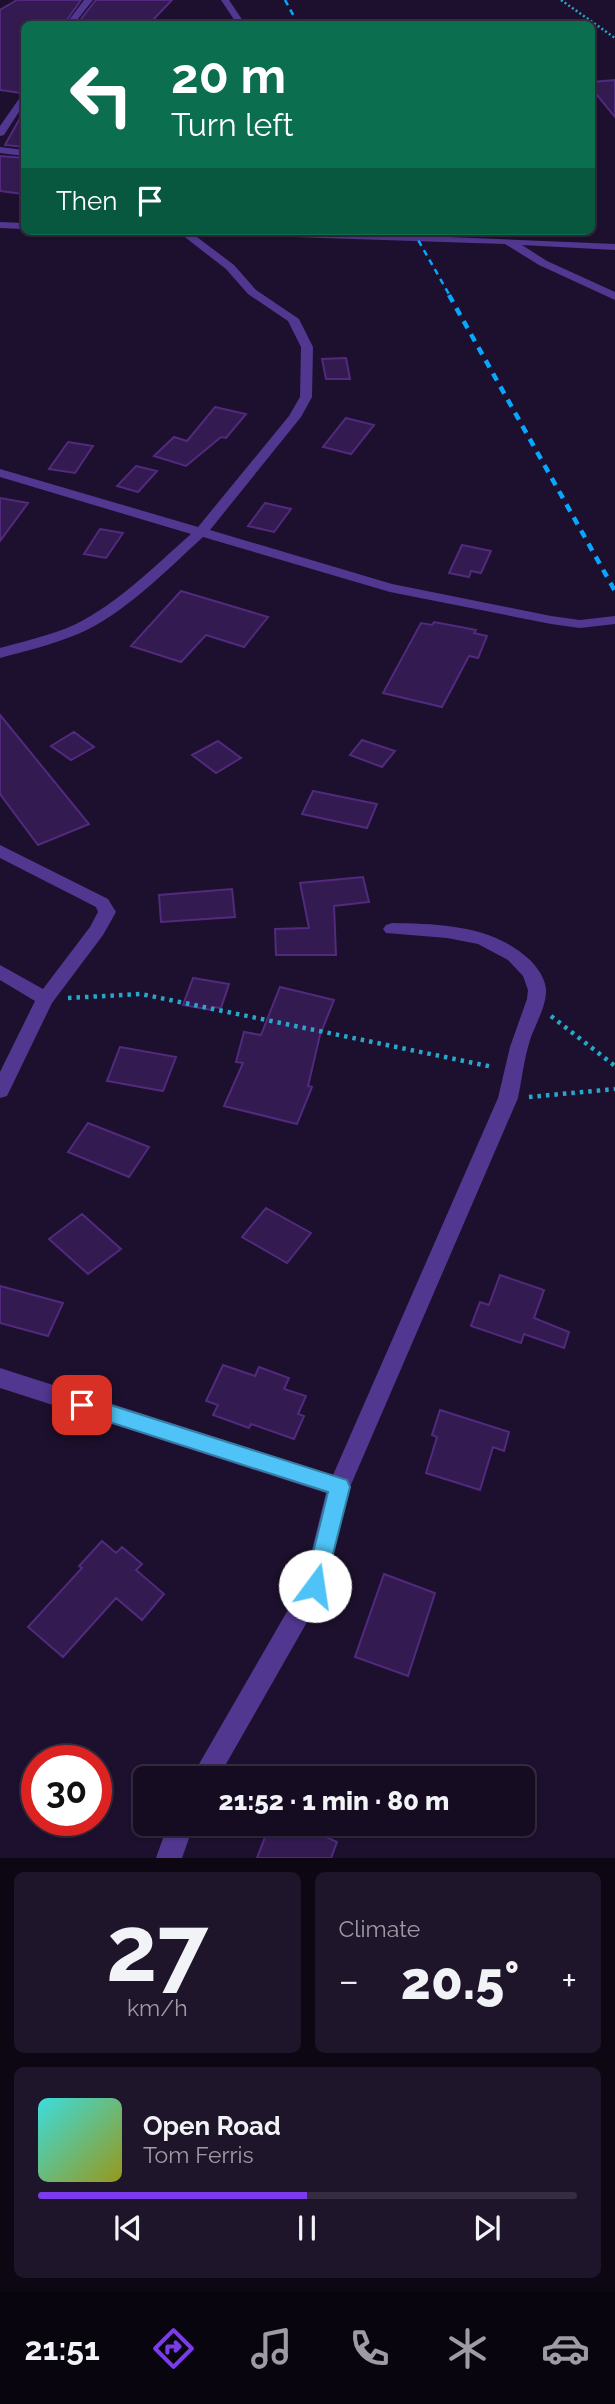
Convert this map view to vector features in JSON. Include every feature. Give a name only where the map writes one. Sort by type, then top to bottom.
[{"type":"street","points":[[73,21],[89,0]]},
{"type":"street","points":[[225,0],[239,21]]},
{"type":"street","points":[[0,133],[21,102]]},
{"type":"street","points":[[0,150],[21,153]]},
{"type":"street","points":[[0,225],[21,226]]},
{"type":"street","points":[[0,653],[73,631],[92,621],[147,581],[201,532],[295,417],[306,397],[307,347],[293,319],[252,292],[230,267],[187,235]]},
{"type":"street","points":[[403,235],[615,247]]},
{"type":"street","points":[[507,241],[543,263],[615,297]]},
{"type":"street","points":[[0,473],[390,588],[551,620],[580,624],[615,620]]},
{"type":"street","points":[[0,851],[102,903],[107,912],[97,931],[45,999],[0,1091]]},
{"type":"street","points":[[211,1766],[315,1586],[340,1487],[508,1098],[521,1040],[537,992],[533,975],[506,949],[482,938],[438,931],[392,929]]},
{"type":"street","points":[[0,972],[45,999]]},
{"type":"street","points":[[0,1378],[340,1487]]},
{"type":"street","points":[[169,1858],[177,1836]]},
{"type":"path","points":[[561,0],[591,21]]},
{"type":"path","points":[[595,24],[615,38]]},
{"type":"path","points":[[45,999],[141,994],[514,1072]]},
{"type":"path","points":[[535,1001],[556,1021],[615,1066]]},
{"type":"path","points":[[508,1098],[615,1089]]},
{"type":"building","points":[[17,0],[81,0],[66,21],[21,21],[21,93],[0,90],[0,10]]},
{"type":"building","points":[[96,0],[172,0],[152,21],[79,21]]},
{"type":"building","points":[[615,80],[615,117],[595,93],[595,82]]},
{"type":"building","points":[[21,116],[21,147],[5,145]]},
{"type":"building","points":[[0,156],[21,158],[21,194],[0,191]]},
{"type":"building","points":[[346,358],[350,379],[326,379],[322,359]]},
{"type":"building","points":[[215,407],[246,414],[226,438],[221,437],[186,466],[154,456],[174,437],[187,441]]},
{"type":"building","points":[[346,418],[374,425],[351,454],[323,447]]},
{"type":"building","points":[[68,442],[93,446],[75,473],[49,469]]},
{"type":"building","points":[[136,466],[157,471],[138,492],[117,486]]},
{"type":"building","points":[[0,498],[28,503],[0,541]]},
{"type":"building","points":[[265,503],[291,509],[274,532],[248,526]]},
{"type":"building","points":[[100,529],[123,533],[106,558],[84,554]]},
{"type":"building","points":[[462,545],[491,551],[481,573],[471,571],[469,577],[449,573]]},
{"type":"building","points":[[181,591],[268,617],[244,647],[206,635],[181,662],[131,646]]},
{"type":"building","points":[[434,622],[476,630],[474,633],[487,636],[478,658],[469,656],[442,707],[383,693],[421,623],[432,625]]},
{"type":"building","points":[[0,715],[89,824],[38,845],[0,794]]},
{"type":"building","points":[[74,732],[94,747],[71,760],[51,746]]},
{"type":"building","points":[[362,740],[395,751],[382,767],[350,755]]},
{"type":"building","points":[[218,741],[241,758],[216,773],[192,755]]},
{"type":"building","points":[[313,791],[377,804],[367,828],[302,814]]},
{"type":"building","points":[[363,877],[369,902],[334,906],[336,955],[276,955],[275,929],[309,928],[300,883]]},
{"type":"building","points":[[232,889],[235,917],[161,922],[159,895]]},
{"type":"building","points":[[193,978],[229,984],[221,1008],[213,1007],[212,1010],[183,1005]]},
{"type":"building","points":[[280,987],[334,1000],[320,1035],[308,1086],[312,1087],[297,1124],[224,1106],[243,1063],[236,1062],[244,1032],[261,1035]]},
{"type":"building","points":[[120,1047],[176,1057],[163,1091],[107,1081]]},
{"type":"building","points":[[88,1123],[149,1147],[129,1177],[68,1152]]},
{"type":"building","points":[[266,1208],[311,1233],[287,1263],[242,1237]]},
{"type":"building","points":[[82,1214],[121,1249],[88,1274],[49,1239]]},
{"type":"building","points":[[500,1275],[544,1290],[534,1318],[569,1332],[564,1348],[524,1334],[521,1343],[471,1326],[480,1302],[489,1305]]},
{"type":"building","points":[[0,1286],[63,1303],[48,1336],[0,1323]]},
{"type":"building","points":[[223,1365],[255,1376],[259,1367],[289,1378],[284,1389],[306,1396],[298,1414],[304,1416],[294,1439],[251,1424],[249,1428],[213,1415],[218,1405],[206,1401]]},
{"type":"building","points":[[440,1410],[509,1432],[504,1451],[493,1447],[480,1490],[426,1473],[437,1437],[432,1435]]},
{"type":"building","points":[[102,1541],[116,1553],[122,1547],[142,1564],[136,1570],[164,1594],[142,1620],[116,1598],[63,1657],[28,1627],[82,1568],[79,1566]]},
{"type":"building","points":[[384,1574],[435,1593],[408,1676],[355,1657]]},
{"type":"building","points":[[265,1836],[329,1836],[328,1838],[337,1842],[331,1858],[257,1858]]},
{"type":"railway","points":[[285,0],[296,21]]},
{"type":"railway","points":[[415,235],[450,296]]},
{"type":"railway","points":[[449,295],[615,591]]},
{"type":"route","points":[[82,1405],[340,1487],[315,1586]]}]
